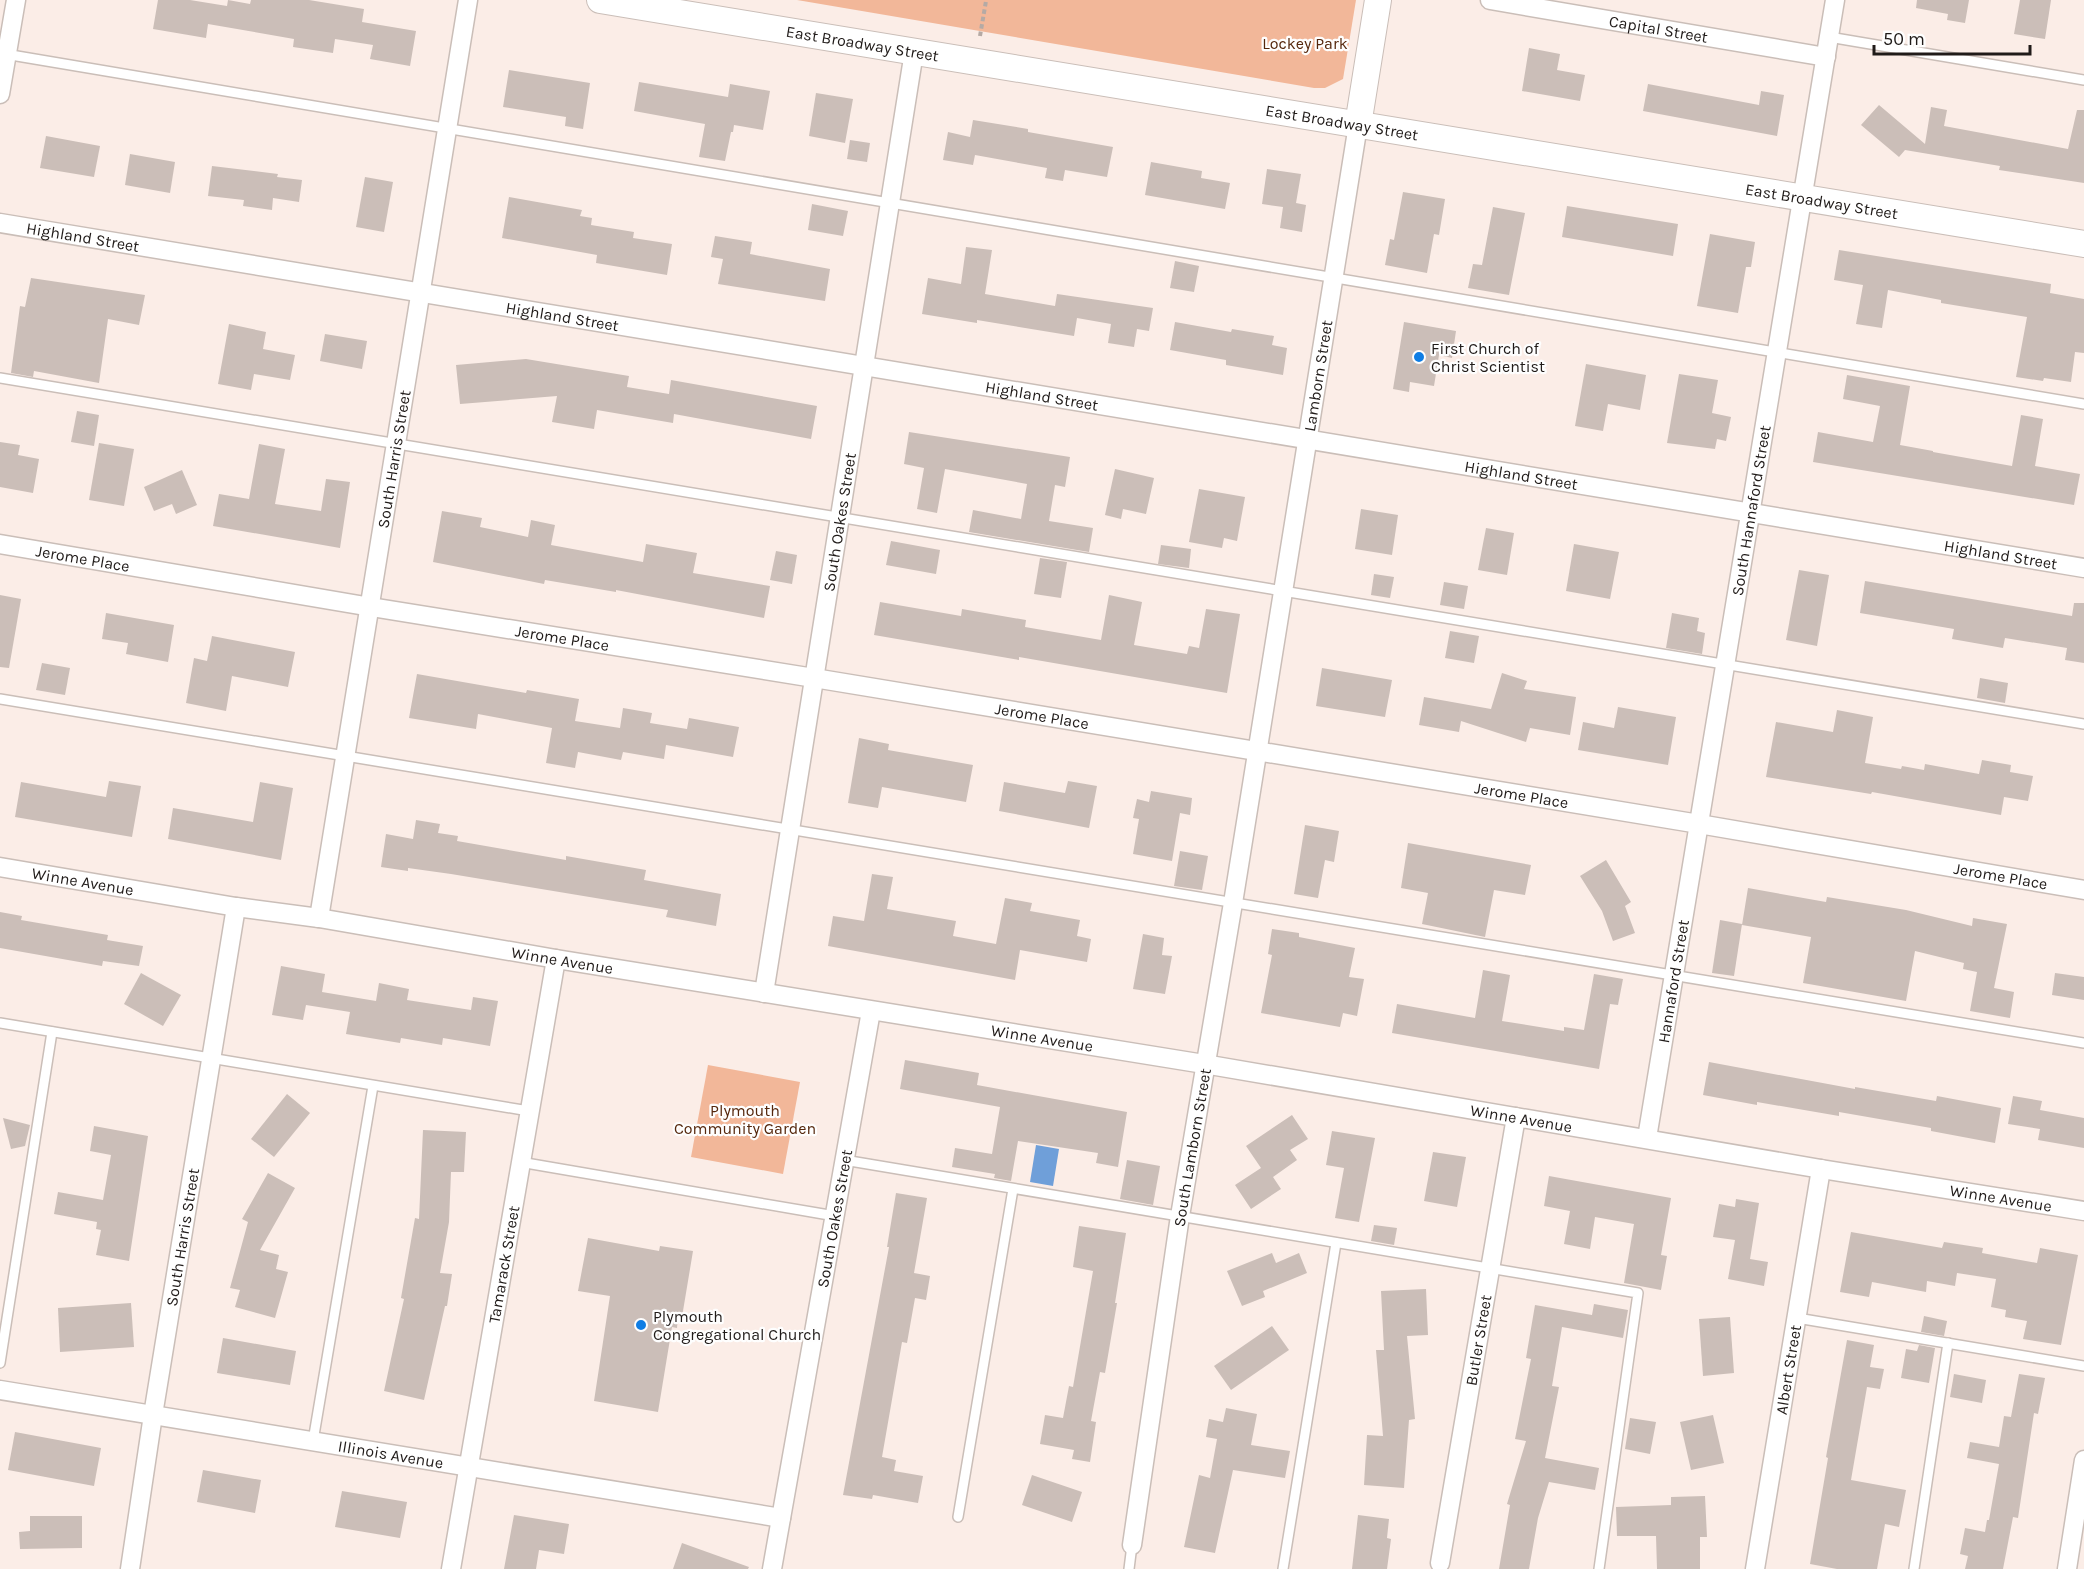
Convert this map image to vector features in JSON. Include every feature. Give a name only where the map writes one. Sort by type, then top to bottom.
[{"type":"street","points":[[0,94],[3,54],[16,0]]},
{"type":"street","name":"South Harris Street","points":[[319,918],[468,0]]},
{"type":"street","name":"East Broadway Street","points":[[600,0],[627,2],[914,52],[2084,244]]},
{"type":"street","name":"Lamborn Street","points":[[1256,751],[1378,0]]},
{"type":"street","name":"Capital Street","points":[[1490,0],[1826,57]]},
{"type":"street","name":"South Hannaford Street","points":[[1699,824],[1835,0]]},
{"type":"street","name":"South Oakes Street","points":[[764,993],[914,52]]},
{"type":"street","name":"Highland Street","points":[[0,223],[2084,568]]},
{"type":"street","name":"Jerome Place","points":[[0,544],[370,607],[1699,824],[2084,890]]},
{"type":"street","name":"South Lamborn Street","points":[[1132,1545],[1180,1216],[1233,903],[1256,751]]},
{"type":"street","name":"Hannaford Street","points":[[1647,1138],[1699,824]]},
{"type":"street","name":"Winne Avenue","points":[[0,867],[2084,1211]]},
{"type":"street","name":"South Harris Street","points":[[130,1569],[236,907]]},
{"type":"street","name":"Tamarack Street","points":[[451,1569],[556,959]]},
{"type":"street","name":"South Oakes Street","points":[[772,1569],[871,1011]]},
{"type":"street","name":"Butler Street","points":[[1440,1563],[1516,1117]]},
{"type":"street","name":"Albert Street","points":[[1755,1569],[1821,1168]]},
{"type":"street","name":"Illinois Avenue","points":[[0,1390],[781,1518]]},
{"type":"street","points":[[2067,1569],[2084,1460]]},
{"type":"lane","points":[[1829,37],[2084,80]]},
{"type":"lane","points":[[3,54],[2084,404]]},
{"type":"lane","points":[[0,378],[2084,724]]},
{"type":"lane","points":[[0,699],[2084,1043]]},
{"type":"lane","points":[[0,1023],[529,1111]]},
{"type":"lane","points":[[0,1363],[52,1032]]},
{"type":"lane","points":[[313,1441],[372,1086]]},
{"type":"lane","points":[[844,1160],[1638,1293],[1599,1569]]},
{"type":"lane","points":[[520,1162],[835,1216]]},
{"type":"lane","points":[[958,1517],[1013,1189]]},
{"type":"lane","points":[[1283,1569],[1336,1243]]},
{"type":"lane","points":[[1797,1318],[2084,1366]]},
{"type":"lane","points":[[1914,1569],[1948,1343]]},
{"type":"lane","points":[[1129,1569],[1132,1545]]},
{"type":"path","points":[[980,36],[986,1]]},
{"type":"green space","name":"Lockey Park","points":[[797,0],[1356,0],[1343,79],[1325,88],[1314,88]]},
{"type":"green space","name":"Plymouth Community Garden","points":[[708,1065],[800,1082],[783,1174],[691,1157]]},
{"type":"water","points":[[1036,1145],[1059,1149],[1053,1186],[1030,1182]]},
{"type":"building","points":[[158,0],[190,0],[227,6],[228,0],[250,4],[251,0],[309,0],[364,9],[362,22],[416,31],[410,66],[370,59],[373,45],[335,39],[333,53],[293,47],[294,39],[208,24],[206,38],[153,29]]},
{"type":"building","points":[[1917,0],[1969,0],[1965,23],[1947,20],[1948,14],[1916,8]]},
{"type":"building","points":[[2020,0],[2051,0],[2045,39],[2014,34]]},
{"type":"building","points":[[1529,48],[1560,54],[1557,70],[1585,75],[1580,101],[1522,91]]},
{"type":"building","points":[[509,70],[590,83],[583,129],[565,126],[566,117],[503,107]]},
{"type":"building","points":[[639,82],[728,97],[730,84],[770,91],[763,130],[734,125],[725,161],[699,157],[705,124],[634,111]]},
{"type":"building","points":[[1648,84],[1759,105],[1761,91],[1784,95],[1777,136],[1643,111]]},
{"type":"building","points":[[816,93],[853,99],[845,143],[809,136]]},
{"type":"building","points":[[1879,105],[1925,144],[1931,107],[1947,110],[1944,126],[2068,149],[2077,110],[2084,110],[2084,183],[1999,170],[2000,166],[1905,150],[1899,157],[1861,125]]},
{"type":"building","points":[[973,120],[1113,147],[1107,177],[1065,170],[1063,181],[1045,178],[1047,168],[975,155],[973,165],[943,160],[948,132],[970,137]]},
{"type":"building","points":[[46,136],[100,146],[94,177],[40,168]]},
{"type":"building","points":[[850,140],[870,143],[867,162],[847,159]]},
{"type":"building","points":[[130,154],[175,162],[170,193],[125,185]]},
{"type":"building","points":[[1151,162],[1202,171],[1201,178],[1230,183],[1225,209],[1145,195]]},
{"type":"building","points":[[212,166],[278,174],[277,177],[302,180],[299,202],[273,198],[272,210],[243,206],[244,200],[208,196]]},
{"type":"building","points":[[1267,169],[1301,174],[1296,203],[1306,205],[1302,232],[1280,228],[1283,207],[1262,204]]},
{"type":"building","points":[[365,177],[393,182],[384,232],[356,227]]},
{"type":"building","points":[[1403,192],[1445,199],[1439,235],[1434,234],[1427,273],[1385,265],[1390,239],[1394,240]]},
{"type":"building","points":[[509,197],[582,210],[580,216],[592,218],[591,225],[634,232],[633,238],[672,244],[667,275],[596,263],[597,255],[502,238]]},
{"type":"building","points":[[812,204],[848,211],[843,236],[808,230]]},
{"type":"building","points":[[1567,206],[1678,224],[1673,256],[1562,237]]},
{"type":"building","points":[[1493,207],[1525,213],[1509,295],[1468,288],[1473,264],[1482,265]]},
{"type":"building","points":[[1710,234],[1755,242],[1751,267],[1746,267],[1738,313],[1697,306]]},
{"type":"building","points":[[715,236],[752,242],[750,254],[830,269],[825,301],[718,284],[723,259],[711,257]]},
{"type":"building","points":[[966,247],[992,250],[985,294],[1055,306],[1057,294],[1153,308],[1149,331],[1137,329],[1134,347],[1108,343],[1111,324],[1077,318],[1074,336],[977,320],[977,323],[922,314],[928,278],[961,284]]},
{"type":"building","points":[[1839,250],[2051,284],[2050,293],[2084,299],[2084,353],[2075,352],[2071,382],[2016,377],[2027,317],[1941,303],[1941,300],[1888,290],[1882,328],[1856,324],[1863,285],[1834,280]]},
{"type":"building","points":[[1175,261],[1199,266],[1194,292],[1170,288]]},
{"type":"building","points":[[31,278],[145,295],[139,325],[108,319],[99,383],[34,371],[33,377],[11,373],[20,306],[25,307]]},
{"type":"building","points":[[1175,322],[1231,332],[1232,329],[1274,336],[1272,345],[1287,348],[1283,375],[1226,365],[1226,360],[1170,350]]},
{"type":"building","points":[[1404,322],[1456,331],[1452,358],[1439,355],[1434,386],[1410,382],[1409,392],[1393,389]]},
{"type":"building","points":[[229,324],[266,332],[263,349],[295,355],[290,380],[254,374],[251,390],[218,384]]},
{"type":"building","points":[[325,334],[367,341],[362,369],[320,361]]},
{"type":"building","points":[[526,359],[629,376],[627,387],[669,394],[671,380],[817,406],[811,439],[674,414],[673,423],[597,410],[594,429],[552,422],[557,396],[460,404],[456,365]]},
{"type":"building","points":[[1586,364],[1646,375],[1640,410],[1608,404],[1603,431],[1575,426]]},
{"type":"building","points":[[1679,374],[1718,380],[1712,413],[1731,417],[1726,441],[1717,439],[1715,449],[1667,443]]},
{"type":"building","points":[[1847,375],[1910,386],[1900,445],[2012,466],[2021,415],[2043,419],[2035,466],[2080,474],[2074,505],[1813,462],[1818,432],[1873,442],[1880,406],[1843,399]]},
{"type":"building","points":[[77,411],[99,415],[94,446],[71,442]]},
{"type":"building","points":[[909,432],[1070,457],[1065,487],[1055,485],[1049,521],[1093,528],[1089,552],[969,532],[973,510],[1021,519],[1027,484],[945,469],[937,513],[917,509],[924,468],[904,464]]},
{"type":"building","points":[[0,442],[20,445],[18,455],[39,459],[33,493],[0,487]]},
{"type":"building","points":[[99,443],[134,449],[124,506],[89,500]]},
{"type":"building","points":[[259,444],[285,449],[275,504],[321,511],[326,479],[350,482],[340,548],[213,526],[219,494],[249,499]]},
{"type":"building","points":[[1115,469],[1154,478],[1146,514],[1123,509],[1121,519],[1105,515]]},
{"type":"building","points":[[182,470],[197,505],[176,514],[172,504],[154,511],[144,487]]},
{"type":"building","points":[[1199,489],[1245,497],[1237,541],[1224,538],[1222,548],[1189,542]]},
{"type":"building","points":[[1361,509],[1398,515],[1392,555],[1355,549]]},
{"type":"building","points":[[442,511],[482,518],[480,527],[528,537],[531,520],[555,525],[551,545],[643,562],[646,544],[697,553],[693,573],[770,586],[764,618],[616,590],[616,592],[545,580],[544,584],[433,562]]},
{"type":"building","points":[[1486,528],[1514,533],[1507,575],[1478,570]]},
{"type":"building","points":[[891,541],[940,550],[936,574],[886,565]]},
{"type":"building","points":[[1574,544],[1619,552],[1610,599],[1566,591]]},
{"type":"building","points":[[1161,545],[1191,549],[1189,568],[1158,564]]},
{"type":"building","points":[[776,551],[797,555],[792,584],[770,580]]},
{"type":"building","points":[[1040,558],[1067,562],[1061,598],[1034,594]]},
{"type":"building","points":[[1799,570],[1829,575],[1817,646],[1786,640]]},
{"type":"building","points":[[1374,574],[1394,577],[1390,598],[1371,595]]},
{"type":"building","points":[[1865,581],[2072,616],[2074,603],[2084,603],[2084,663],[2065,660],[2067,648],[2005,638],[2003,648],[1952,639],[1954,629],[1860,613]]},
{"type":"building","points":[[1444,582],[1468,586],[1464,609],[1440,605]]},
{"type":"building","points":[[0,595],[21,599],[9,668],[0,667]]},
{"type":"building","points":[[1109,595],[1142,602],[1134,645],[1187,654],[1189,646],[1199,648],[1206,609],[1240,614],[1227,693],[1019,657],[1019,660],[874,635],[880,602],[961,616],[962,609],[1026,620],[1025,627],[1101,640]]},
{"type":"building","points":[[106,613],[174,625],[168,662],[126,654],[128,643],[102,639]]},
{"type":"building","points":[[1672,613],[1699,618],[1697,631],[1705,633],[1702,654],[1666,648]]},
{"type":"building","points":[[1450,631],[1479,636],[1474,663],[1445,658]]},
{"type":"building","points":[[212,636],[295,652],[288,687],[232,676],[226,711],[186,703],[194,658],[207,661]]},
{"type":"building","points":[[42,663],[70,668],[65,695],[36,690]]},
{"type":"building","points":[[1322,668],[1392,680],[1385,717],[1316,706]]},
{"type":"building","points":[[1502,673],[1527,681],[1524,689],[1576,697],[1570,735],[1530,728],[1526,742],[1461,721],[1459,732],[1419,725],[1424,697],[1491,709]]},
{"type":"building","points":[[417,674],[526,693],[527,690],[579,699],[575,721],[620,728],[623,708],[652,713],[650,723],[687,729],[689,718],[739,727],[733,757],[666,745],[664,759],[623,752],[621,760],[578,752],[575,768],[546,763],[552,728],[478,714],[476,729],[409,718]]},
{"type":"building","points":[[1980,678],[2008,683],[2005,703],[1977,698]]},
{"type":"building","points":[[1618,707],[1676,717],[1668,765],[1578,750],[1583,722],[1614,728]]},
{"type":"building","points":[[1837,710],[1873,717],[1865,763],[1924,770],[1925,764],[1979,774],[1982,760],[2011,765],[2010,772],[2033,776],[2028,801],[2004,797],[2001,815],[1872,792],[1871,794],[1766,777],[1776,722],[1833,732]]},
{"type":"building","points":[[859,738],[889,744],[888,750],[973,765],[966,802],[882,787],[878,808],[848,803]]},
{"type":"building","points":[[109,781],[141,786],[132,837],[15,817],[21,782],[106,797]]},
{"type":"building","points":[[1068,781],[1097,786],[1089,828],[999,811],[1004,782],[1065,793]]},
{"type":"building","points":[[260,782],[293,788],[281,860],[168,839],[173,808],[253,822]]},
{"type":"building","points":[[1151,791],[1192,798],[1190,815],[1180,813],[1172,861],[1133,854],[1139,819],[1133,818],[1137,799],[1149,802]]},
{"type":"building","points":[[416,820],[440,824],[438,833],[458,836],[457,841],[566,860],[566,856],[646,870],[644,880],[721,894],[716,926],[666,917],[668,910],[451,874],[381,867],[386,834],[413,839]]},
{"type":"building","points":[[1305,825],[1339,831],[1334,862],[1325,860],[1318,898],[1294,894]]},
{"type":"building","points":[[1408,843],[1531,865],[1525,895],[1494,890],[1485,937],[1422,924],[1428,893],[1401,888]]},
{"type":"building","points":[[1180,851],[1208,856],[1202,890],[1174,886]]},
{"type":"building","points":[[1606,860],[1631,902],[1625,906],[1635,933],[1613,941],[1602,911],[1580,876]]},
{"type":"building","points":[[872,874],[893,877],[887,909],[956,921],[953,936],[996,944],[1005,898],[1032,903],[1030,911],[1080,920],[1077,936],[1091,939],[1087,962],[1020,950],[1015,980],[828,946],[833,916],[864,921]]},
{"type":"building","points":[[1748,888],[1826,902],[1827,897],[1906,910],[1972,926],[1973,918],[2007,924],[1994,988],[2014,992],[2010,1018],[1970,1011],[1977,972],[1963,969],[1964,963],[1915,951],[1906,1001],[1803,983],[1811,937],[1742,925]]},
{"type":"building","points":[[0,912],[22,916],[21,920],[108,935],[107,940],[143,946],[139,966],[103,961],[102,966],[0,948]]},
{"type":"building","points":[[1720,920],[1742,924],[1734,976],[1712,973]]},
{"type":"building","points":[[1272,929],[1299,933],[1299,937],[1355,948],[1349,977],[1364,979],[1357,1016],[1343,1013],[1340,1027],[1261,1013],[1272,955],[1268,954]]},
{"type":"building","points":[[1143,934],[1164,938],[1162,955],[1172,956],[1165,994],[1133,989]]},
{"type":"building","points":[[281,966],[325,974],[322,992],[376,1001],[379,983],[409,989],[407,1000],[471,1010],[473,997],[498,1001],[490,1046],[443,1038],[442,1045],[401,1038],[400,1043],[346,1034],[350,1012],[306,1005],[303,1020],[272,1015]]},
{"type":"building","points":[[1483,970],[1510,975],[1502,1021],[1564,1031],[1564,1027],[1584,1030],[1594,974],[1623,979],[1618,1005],[1610,1004],[1599,1069],[1392,1033],[1397,1004],[1475,1018]]},
{"type":"building","points":[[141,973],[181,995],[163,1026],[124,1004]]},
{"type":"building","points":[[2055,973],[2084,977],[2084,1000],[2052,995]]},
{"type":"building","points":[[905,1060],[979,1073],[977,1085],[1127,1112],[1118,1167],[1096,1163],[1098,1153],[1018,1141],[1011,1181],[994,1178],[995,1174],[952,1167],[955,1148],[992,1154],[1000,1107],[900,1089]]},
{"type":"building","points":[[1709,1062],[1855,1089],[1855,1087],[1936,1101],[1937,1096],[2001,1108],[1995,1143],[1931,1131],[1931,1128],[1839,1112],[1839,1116],[1703,1095]]},
{"type":"building","points":[[287,1094],[310,1113],[274,1157],[251,1139]]},
{"type":"building","points":[[2013,1096],[2042,1101],[2040,1110],[2084,1118],[2084,1148],[2038,1140],[2040,1129],[2008,1124]]},
{"type":"building","points":[[1292,1115],[1308,1139],[1290,1150],[1297,1160],[1273,1177],[1281,1189],[1251,1209],[1235,1185],[1261,1168],[1246,1146]]},
{"type":"building","points":[[3,1118],[30,1125],[25,1146],[11,1149]]},
{"type":"building","points":[[94,1126],[148,1136],[129,1261],[96,1255],[101,1230],[96,1229],[97,1222],[54,1214],[58,1192],[103,1200],[111,1155],[90,1151]]},
{"type":"building","points":[[423,1130],[466,1132],[464,1172],[451,1172],[449,1222],[440,1273],[452,1274],[447,1306],[445,1306],[424,1400],[384,1391],[404,1299],[401,1298],[415,1218],[419,1219]]},
{"type":"building","points":[[1332,1131],[1375,1138],[1359,1222],[1335,1218],[1344,1168],[1326,1165]]},
{"type":"building","points":[[1433,1152],[1466,1157],[1457,1207],[1424,1201]]},
{"type":"building","points":[[1127,1160],[1160,1166],[1153,1205],[1120,1199]]},
{"type":"building","points":[[268,1173],[295,1188],[260,1250],[279,1255],[276,1269],[288,1272],[275,1318],[235,1307],[240,1290],[230,1288],[248,1222],[242,1219]]},
{"type":"building","points":[[1549,1176],[1671,1198],[1661,1255],[1667,1256],[1661,1290],[1624,1283],[1634,1224],[1595,1217],[1590,1249],[1564,1244],[1570,1211],[1544,1206]]},
{"type":"building","points":[[896,1193],[927,1198],[914,1273],[930,1276],[926,1300],[915,1298],[907,1343],[902,1342],[882,1457],[896,1460],[894,1471],[923,1476],[918,1503],[873,1495],[872,1499],[843,1495],[889,1247],[887,1247]]},
{"type":"building","points":[[1736,1199],[1759,1203],[1750,1259],[1768,1262],[1764,1286],[1728,1279],[1735,1240],[1713,1237],[1719,1204],[1735,1207]]},
{"type":"building","points":[[1374,1225],[1397,1228],[1394,1245],[1371,1241]]},
{"type":"building","points":[[1079,1226],[1126,1233],[1105,1373],[1100,1372],[1091,1421],[1096,1422],[1090,1462],[1072,1459],[1074,1450],[1040,1444],[1045,1415],[1063,1418],[1069,1386],[1073,1387],[1093,1271],[1073,1267]]},
{"type":"building","points":[[1851,1232],[1942,1248],[1944,1242],[1983,1248],[1982,1253],[2037,1263],[2040,1248],[2078,1255],[2061,1345],[2023,1339],[2027,1321],[2005,1317],[2006,1310],[1991,1307],[1996,1279],[1957,1273],[1955,1286],[1927,1281],[1926,1292],[1872,1282],[1869,1297],[1840,1292]]},
{"type":"building","name":"Plymouth Congregational Church","points":[[588,1238],[659,1251],[660,1246],[693,1251],[682,1317],[678,1316],[677,1328],[672,1327],[658,1412],[594,1401],[610,1296],[578,1291]]},
{"type":"building","points":[[1272,1253],[1276,1263],[1299,1253],[1307,1273],[1263,1291],[1265,1297],[1242,1306],[1227,1271]]},
{"type":"building","points":[[1426,1289],[1428,1335],[1407,1336],[1415,1419],[1409,1420],[1404,1488],[1364,1485],[1367,1435],[1383,1436],[1376,1350],[1384,1350],[1381,1291]]},
{"type":"building","points":[[131,1303],[134,1347],[60,1352],[58,1308]]},
{"type":"building","points":[[1594,1304],[1628,1310],[1623,1338],[1562,1327],[1552,1386],[1559,1387],[1545,1458],[1599,1468],[1595,1490],[1549,1482],[1538,1518],[1529,1569],[1499,1569],[1510,1505],[1507,1504],[1526,1441],[1515,1439],[1531,1359],[1526,1358],[1535,1305],[1592,1315]]},
{"type":"building","points":[[1924,1316],[1947,1321],[1944,1336],[1921,1332]]},
{"type":"building","points":[[1730,1317],[1734,1373],[1703,1376],[1699,1319]]},
{"type":"building","points":[[1272,1326],[1289,1350],[1231,1390],[1214,1366]]},
{"type":"building","points":[[223,1338],[296,1351],[290,1385],[217,1373]]},
{"type":"building","points":[[1847,1340],[1874,1345],[1870,1367],[1884,1369],[1880,1389],[1867,1387],[1851,1480],[1906,1490],[1899,1527],[1885,1524],[1877,1569],[1837,1569],[1810,1564]]},
{"type":"building","points":[[1919,1345],[1935,1348],[1929,1383],[1901,1378],[1906,1349],[1917,1351]]},
{"type":"building","points":[[1954,1374],[1986,1380],[1982,1403],[1950,1397]]},
{"type":"building","points":[[2019,1374],[2045,1378],[2038,1414],[2034,1413],[2018,1518],[2013,1517],[2003,1569],[1965,1569],[1968,1556],[1960,1554],[1965,1528],[1985,1532],[1999,1464],[1967,1458],[1970,1442],[1999,1447],[2004,1416],[2011,1417]]},
{"type":"building","points":[[1226,1408],[1257,1414],[1251,1445],[1290,1451],[1285,1478],[1233,1470],[1215,1553],[1184,1547],[1199,1475],[1210,1478],[1217,1439],[1206,1437],[1209,1419],[1223,1422]]},
{"type":"building","points":[[1713,1415],[1724,1463],[1691,1470],[1680,1422]]},
{"type":"building","points":[[1630,1418],[1656,1422],[1650,1454],[1625,1449]]},
{"type":"building","points":[[15,1432],[101,1448],[94,1486],[8,1470]]},
{"type":"building","points":[[203,1470],[261,1480],[255,1513],[197,1502]]},
{"type":"building","points":[[1032,1475],[1082,1492],[1072,1522],[1022,1505]]},
{"type":"building","points":[[342,1491],[407,1502],[400,1538],[335,1527]]},
{"type":"building","points":[[1705,1496],[1707,1537],[1700,1537],[1700,1569],[1657,1569],[1656,1536],[1617,1536],[1616,1507],[1671,1505],[1671,1497]]},
{"type":"building","points":[[514,1515],[569,1524],[564,1554],[539,1550],[536,1569],[504,1569]]},
{"type":"building","points":[[1358,1515],[1389,1519],[1387,1538],[1391,1539],[1387,1569],[1352,1569]]},
{"type":"building","points":[[30,1516],[82,1516],[82,1548],[20,1549],[19,1532],[30,1531]]},
{"type":"building","points":[[682,1543],[749,1567],[748,1569],[673,1569]]},
{"type":"place","name":"First Church of Christ Scientist","points":[[1419,357]]},
{"type":"place","name":"Plymouth Congregational Church","points":[[641,1325]]}]
